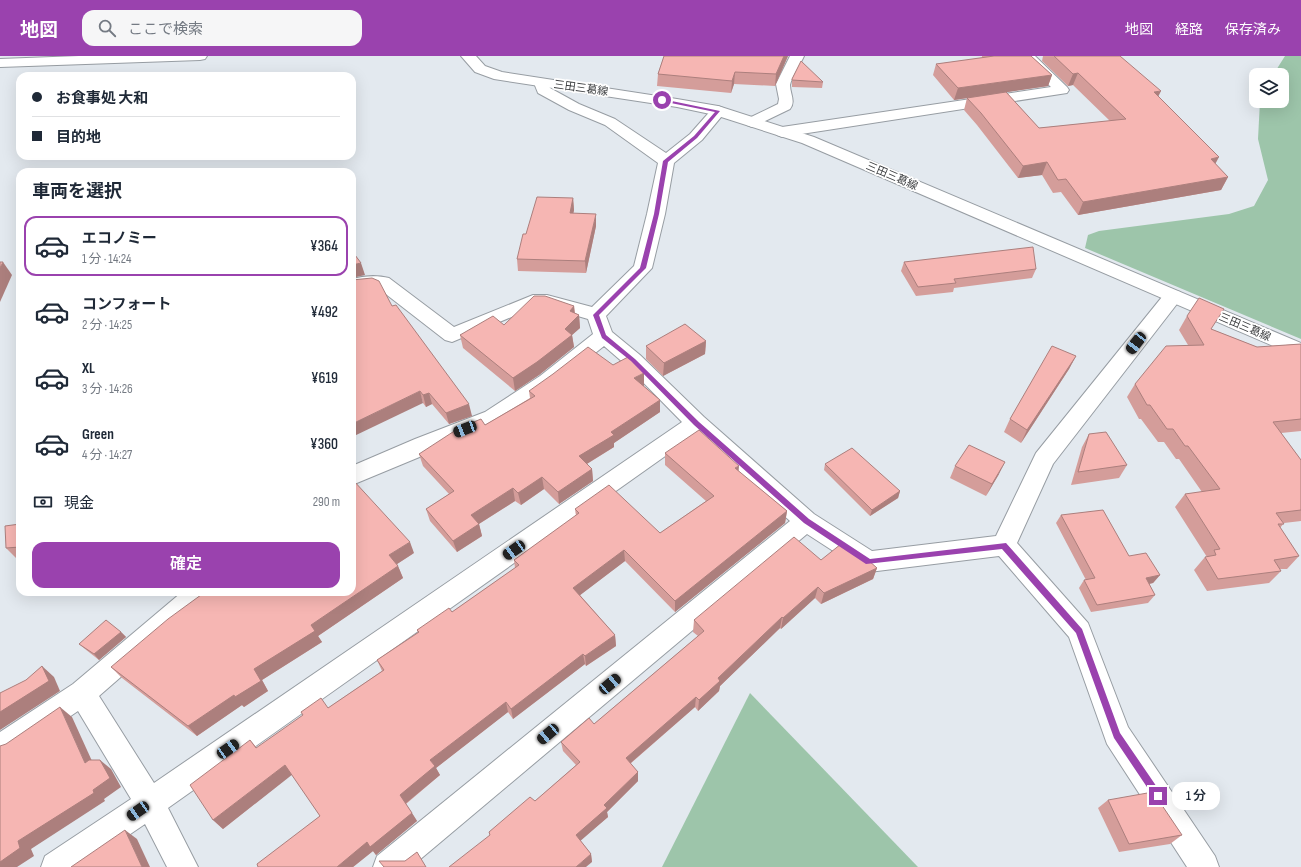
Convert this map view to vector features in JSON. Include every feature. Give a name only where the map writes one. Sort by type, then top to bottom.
[{"type":"street","points":[[0,62],[200,56]]},
{"type":"street","name":"三田三葛線","points":[[468,56],[480,69],[498,76],[677,102],[718,111],[808,140],[1301,351]]},
{"type":"street","points":[[752,122],[785,106],[786,99],[783,84],[797,56]]},
{"type":"street","points":[[782,132],[1062,90],[1030,60],[1028,56]]},
{"type":"street","points":[[541,82],[543,90],[574,107],[610,122],[666,161]]},
{"type":"street","points":[[596,315],[643,268],[656,214],[666,161],[696,137],[718,111]]},
{"type":"street","points":[[356,284],[382,282],[452,334],[533,301],[547,301],[596,315]]},
{"type":"street","points":[[1004,546],[1044,459],[1173,296]]},
{"type":"street","points":[[596,315],[604,336],[633,360],[696,423],[806,521],[869,562],[1004,546]]},
{"type":"street","points":[[356,474],[423,445],[492,418],[547,381],[604,336]]},
{"type":"street","points":[[56,867],[696,423]]},
{"type":"street","points":[[388,867],[806,521]]},
{"type":"street","points":[[1004,546],[1079,631],[1117,736],[1204,867]]},
{"type":"street","points":[[0,746],[14,739],[82,693],[195,596]]},
{"type":"street","points":[[82,693],[150,803],[183,867]]},
{"type":"green space","points":[[1285,56],[1301,56],[1301,339],[1085,248],[1088,235],[1099,231],[1229,214],[1254,206],[1268,180],[1258,139],[1260,108],[1289,108],[1289,68],[1277,68]]},
{"type":"green space","points":[[750,693],[918,867],[662,867]]},
{"type":"building","points":[[664,56],[784,56],[776,74],[735,72],[732,81],[658,74]]},
{"type":"building","points":[[994,56],[1031,56],[1052,75],[958,88],[936,64]]},
{"type":"building","points":[[1054,56],[1120,56],[1161,91],[1154,92],[1219,157],[1211,159],[1228,177],[1083,202],[1066,179],[1058,180],[1047,162],[1023,166],[981,113],[967,98],[1006,92],[1039,128],[1126,119],[1078,73],[1073,74]]},
{"type":"building","points":[[801,61],[823,82],[792,80]]},
{"type":"building","points":[[537,197],[573,198],[570,213],[596,214],[585,261],[517,259],[523,234],[526,234]]},
{"type":"building","points":[[1033,247],[1036,269],[954,279],[956,283],[918,287],[904,262]]},
{"type":"building","points":[[356,256],[361,263],[356,264]]},
{"type":"building","points":[[372,278],[379,281],[392,306],[396,305],[469,404],[446,413],[429,393],[423,395],[420,391],[356,422],[356,280]]},
{"type":"building","points":[[534,296],[545,296],[574,306],[570,311],[579,315],[565,329],[572,335],[537,362],[513,378],[460,335],[493,316],[504,325]]},
{"type":"building","points":[[1199,298],[1224,309],[1211,329],[1257,347],[1301,344],[1301,419],[1273,422],[1301,460],[1301,510],[1276,513],[1284,524],[1278,524],[1299,556],[1274,560],[1281,571],[1218,579],[1205,557],[1216,555],[1214,550],[1220,549],[1185,494],[1220,489],[1188,446],[1185,446],[1173,429],[1167,429],[1150,405],[1147,405],[1135,384],[1166,346],[1204,345],[1187,316]]},
{"type":"building","points":[[685,324],[706,341],[664,363],[646,346]]},
{"type":"building","points":[[1052,346],[1076,356],[1027,430],[1010,419]]},
{"type":"building","points":[[588,347],[613,365],[628,357],[644,373],[634,378],[660,400],[611,432],[614,435],[579,456],[592,469],[558,492],[542,477],[518,493],[513,488],[471,515],[479,524],[453,541],[426,509],[454,491],[419,454],[459,428],[481,419],[485,425],[535,396],[529,391]]},
{"type":"building","points":[[699,430],[739,466],[735,468],[787,511],[675,601],[624,550],[573,588],[615,635],[585,656],[583,654],[511,709],[506,702],[430,760],[435,766],[400,795],[412,813],[370,847],[367,842],[337,867],[258,867],[257,864],[320,816],[285,765],[213,820],[190,785],[250,740],[256,748],[303,715],[301,712],[321,698],[328,708],[384,670],[377,660],[419,632],[417,630],[449,608],[452,612],[519,565],[514,560],[579,513],[575,509],[609,485],[660,533],[714,496],[665,453]]},
{"type":"building","points":[[1106,432],[1127,465],[1078,472],[1089,434]]},
{"type":"building","points":[[969,445],[1005,462],[992,484],[955,466]]},
{"type":"building","points":[[852,448],[900,491],[872,510],[825,464]]},
{"type":"building","points":[[356,483],[410,542],[389,555],[398,566],[356,594]]},
{"type":"building","points":[[1103,510],[1129,556],[1146,553],[1160,575],[1146,578],[1155,595],[1097,605],[1084,580],[1095,578],[1061,515]]},
{"type":"building","points":[[16,525],[16,547],[6,548],[5,526]]},
{"type":"building","points":[[794,537],[821,560],[841,544],[868,560],[877,568],[824,593],[818,587],[783,618],[782,617],[718,678],[720,681],[699,700],[696,697],[626,758],[638,772],[604,805],[607,808],[576,835],[591,854],[576,867],[449,867],[490,835],[489,832],[530,797],[535,801],[580,762],[561,742],[589,718],[594,724],[704,631],[694,620]]},
{"type":"building","points":[[200,596],[354,596],[311,625],[315,631],[254,669],[261,681],[235,697],[234,695],[188,726],[111,667],[168,619]]},
{"type":"building","points":[[106,620],[121,632],[94,654],[79,644]]},
{"type":"building","points":[[42,666],[49,681],[0,712],[0,693],[26,680]]},
{"type":"building","points":[[60,707],[85,763],[89,760],[100,760],[110,778],[93,790],[94,793],[18,841],[20,848],[0,862],[0,746],[6,744]]},
{"type":"building","points":[[1153,792],[1182,835],[1129,844],[1108,800]]},
{"type":"building","points":[[125,830],[142,867],[71,867]]},
{"type":"building","points":[[417,852],[426,867],[384,867],[379,861],[405,861]]},
{"type":"route","points":[[662,100],[718,111],[696,137],[666,161],[656,214],[643,268],[596,315],[604,336],[633,360],[696,423],[806,521],[869,562],[1004,546],[1079,631],[1117,736],[1158,796]]}]
